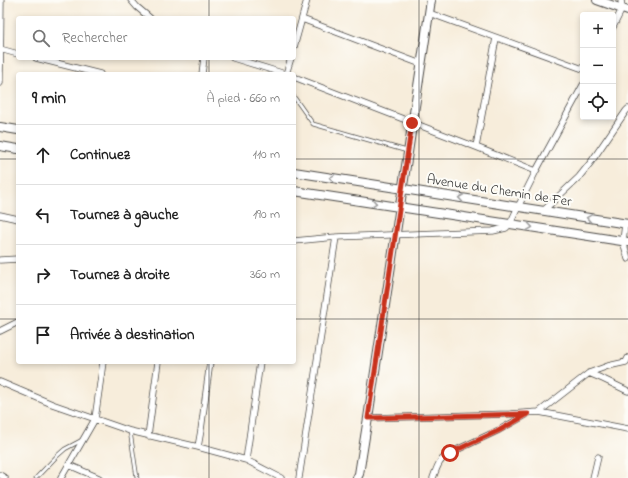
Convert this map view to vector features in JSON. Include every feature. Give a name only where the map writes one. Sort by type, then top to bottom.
[{"type":"main road","points":[[358,476],[431,0]]},
{"type":"main road","points":[[597,0],[625,10]]},
{"type":"main road","points":[[0,127],[16,130]]},
{"type":"main road","points":[[1,149],[16,149]]},
{"type":"main road","name":"Avenue du Chemin de Fer","points":[[296,172],[627,224]]},
{"type":"main road","points":[[296,191],[625,242]]},
{"type":"street","points":[[0,83],[1,0]]},
{"type":"street","points":[[131,0],[148,16]]},
{"type":"street","points":[[296,40],[307,0]]},
{"type":"street","points":[[616,23],[625,10],[621,0]]},
{"type":"street","points":[[429,13],[580,68]]},
{"type":"street","points":[[302,19],[421,64]]},
{"type":"street","points":[[476,147],[496,38]]},
{"type":"street","points":[[0,49],[16,53]]},
{"type":"street","points":[[44,60],[92,72]]},
{"type":"street","points":[[202,72],[204,60]]},
{"type":"street","points":[[240,60],[279,72]]},
{"type":"street","points":[[287,72],[290,60]]},
{"type":"street","points":[[296,78],[536,171]]},
{"type":"street","points":[[296,241],[336,237],[493,231],[506,228],[510,224],[536,171],[580,90]]},
{"type":"street","points":[[543,211],[579,177],[592,162],[628,109]]},
{"type":"street","points":[[0,215],[16,219]]},
{"type":"street","points":[[627,224],[625,242],[628,259]]},
{"type":"street","points":[[299,478],[336,237]]},
{"type":"street","points":[[0,260],[16,259]]},
{"type":"street","points":[[0,331],[16,323]]},
{"type":"street","points":[[539,412],[589,373],[608,366],[626,362],[628,358]]},
{"type":"street","points":[[61,478],[94,419],[103,364]]},
{"type":"street","points":[[148,436],[158,364]]},
{"type":"street","points":[[198,447],[210,364]]},
{"type":"street","points":[[246,460],[260,364]]},
{"type":"street","points":[[589,373],[628,391]]},
{"type":"street","points":[[0,382],[46,401],[130,431],[246,460],[281,478]]},
{"type":"street","points":[[368,418],[528,414],[539,412],[628,429]]},
{"type":"street","points":[[433,478],[438,463],[450,453],[500,430],[528,414]]},
{"type":"street","points":[[593,478],[598,457]]},
{"type":"street","points":[[69,465],[99,478]]},
{"type":"street","points":[[0,475],[5,478]]},
{"type":"lane","points":[[296,100],[313,124],[408,151]]},
{"type":"lane","points":[[130,431],[136,478]]},
{"type":"lane","points":[[36,478],[65,449],[83,440]]},
{"type":"waterway","points":[[387,191],[395,192]]},
{"type":"route","points":[[412,123],[368,418],[528,414],[484,438],[450,453]]}]
